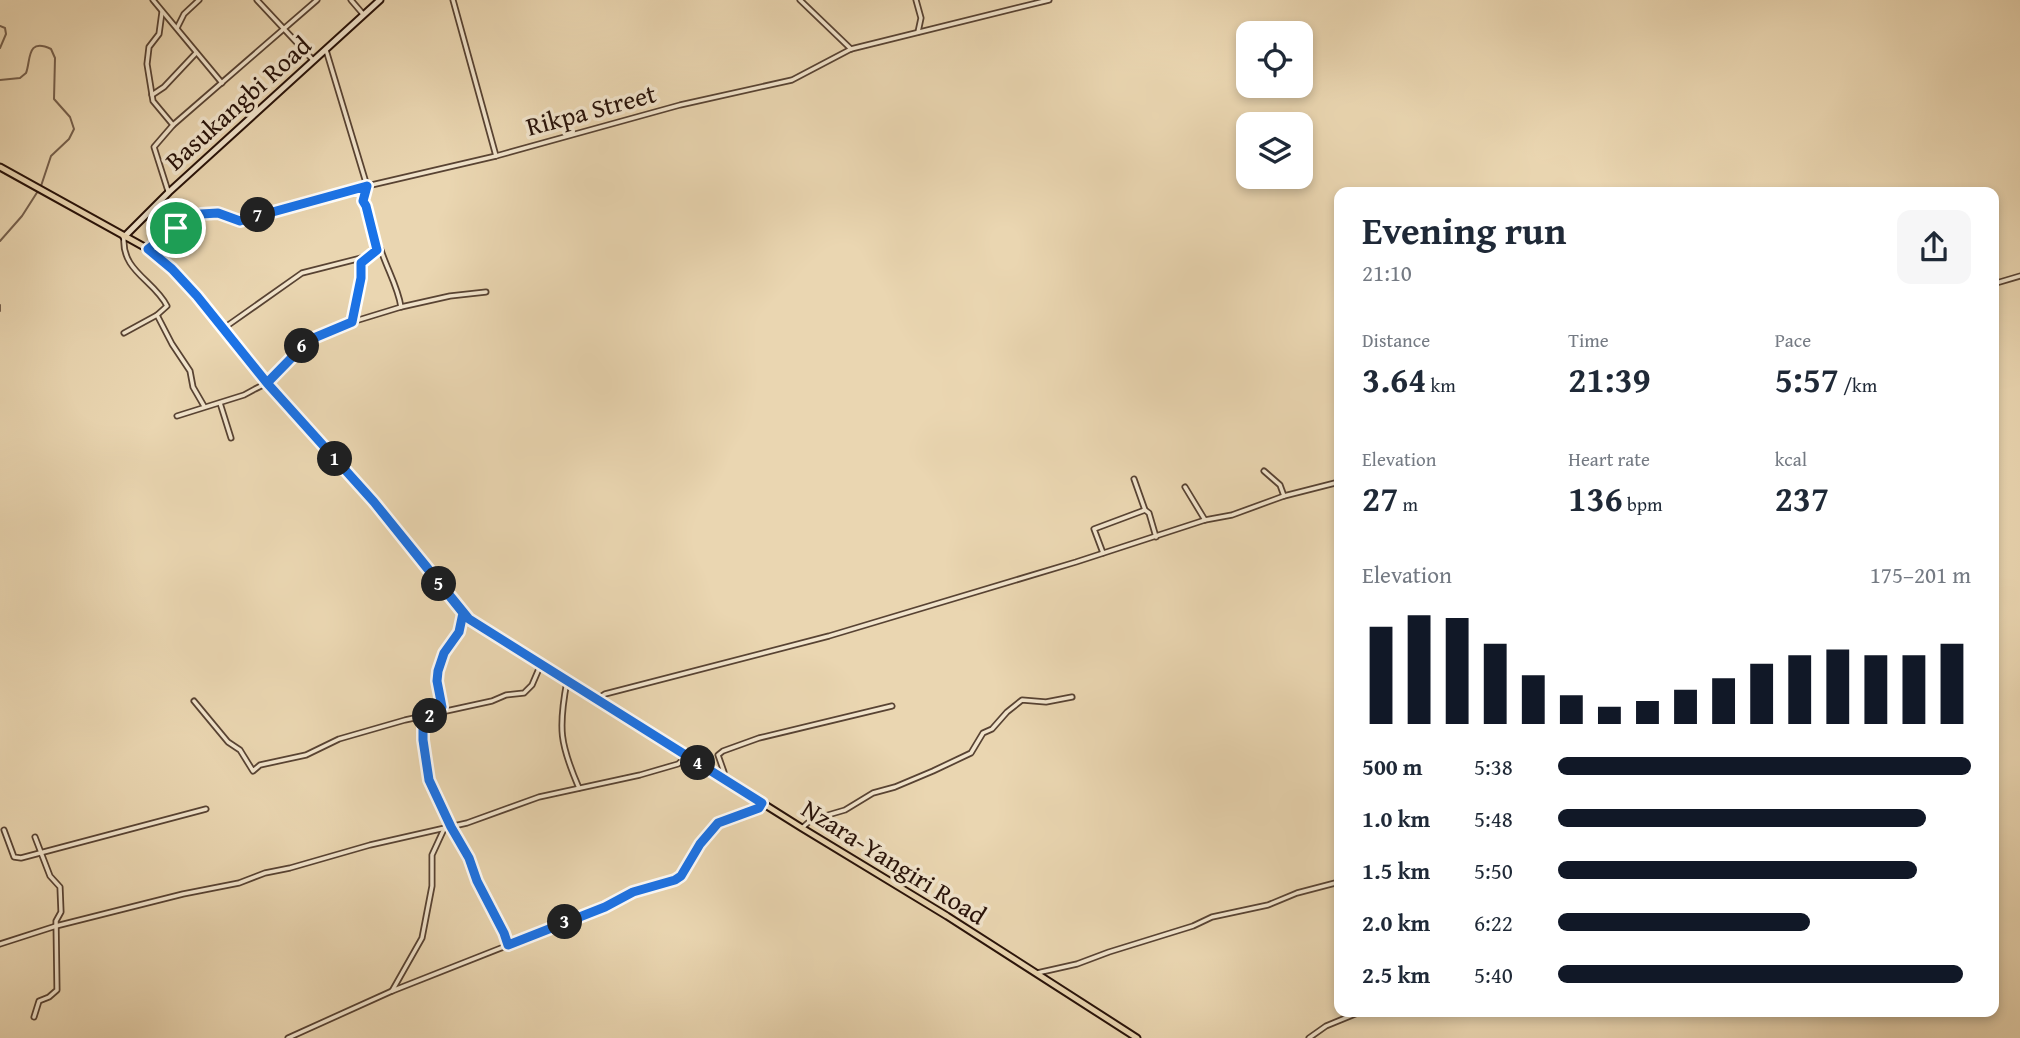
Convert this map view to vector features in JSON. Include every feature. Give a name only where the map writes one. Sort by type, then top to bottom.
[{"type":"main road","name":"Nzara-Yangiri Road","points":[[0,167],[148,249],[188,287],[267,383],[374,502],[463,613],[480,628],[947,916],[1137,1038]]},
{"type":"street","points":[[153,0],[222,83]]},
{"type":"street","points":[[177,28],[184,14],[200,0]]},
{"type":"street","points":[[257,0],[313,61]]},
{"type":"street","points":[[169,192],[154,147],[173,125],[317,0]]},
{"type":"street","points":[[351,0],[364,15]]},
{"type":"street","name":"Basukangbi Road","points":[[124,237],[169,192],[380,0]]},
{"type":"street","points":[[453,0],[496,156]]},
{"type":"street","points":[[800,0],[851,49]]},
{"type":"street","points":[[916,0],[920,18],[918,32]]},
{"type":"street","name":"Rikpa Street","points":[[148,249],[201,214],[218,213],[240,221],[680,106],[792,80],[851,49],[1049,0]]},
{"type":"street","points":[[162,12],[159,34],[149,47],[146,57],[155,104],[173,125]]},
{"type":"street","points":[[326,50],[367,186],[363,201],[377,250]]},
{"type":"street","points":[[152,95],[164,87],[196,52]]},
{"type":"street","points":[[124,237],[123,250],[127,260],[167,305],[157,315],[124,333]]},
{"type":"street","points":[[223,328],[302,273],[367,256],[377,250]]},
{"type":"street","points":[[377,250],[381,250],[399,294],[401,307]]},
{"type":"street","points":[[352,322],[361,278],[361,263],[367,256]]},
{"type":"street","points":[[1999,282],[2020,276]]},
{"type":"street","points":[[177,416],[244,395],[267,383],[309,340],[352,322],[450,296],[486,292]]},
{"type":"street","points":[[157,315],[190,371],[192,387],[204,406]]},
{"type":"street","points":[[220,402],[231,438]]},
{"type":"street","points":[[1264,471],[1280,485],[1284,496]]},
{"type":"street","points":[[1134,479],[1156,537]]},
{"type":"street","points":[[600,702],[602,696],[610,692],[828,636],[1205,520],[1232,516],[1284,496],[1334,483]]},
{"type":"street","points":[[1185,487],[1205,520]]},
{"type":"street","points":[[1102,553],[1094,529],[1145,510]]},
{"type":"street","points":[[446,712],[437,681],[438,671],[444,653],[459,632],[463,613]]},
{"type":"street","points":[[194,701],[228,742],[240,751],[253,771],[260,765],[306,755],[339,739],[524,693],[532,685],[541,664]]},
{"type":"street","points":[[567,681],[560,722],[561,737],[565,755],[579,789]]},
{"type":"street","points":[[802,828],[811,820],[845,810],[873,793],[901,785],[971,753],[983,733],[992,729],[1022,700],[1046,702],[1072,696]]},
{"type":"street","points":[[437,714],[443,703]]},
{"type":"street","points":[[723,779],[724,772],[718,755],[723,751],[760,738],[892,706]]},
{"type":"street","points":[[423,717],[423,740],[429,780],[469,858],[477,881],[508,945]]},
{"type":"street","points":[[0,944],[56,926],[183,894],[239,883],[265,873],[370,845],[444,829],[539,797],[673,765],[682,762],[687,756]]},
{"type":"street","points":[[288,1038],[391,991],[605,907],[633,892],[675,880],[681,876],[700,844],[718,823],[754,811],[762,803]]},
{"type":"street","points":[[4,830],[14,857],[41,854],[206,809]]},
{"type":"street","points":[[391,991],[422,938],[432,886],[432,855],[444,829]]},
{"type":"street","points":[[34,1017],[39,1001],[57,990],[56,921],[61,912],[60,887],[50,876],[35,837]]},
{"type":"street","points":[[1035,973],[1071,965],[1212,917],[1268,905],[1297,893],[1334,883]]},
{"type":"street","points":[[1309,1038],[1347,1017]]},
{"type":"waterway","points":[[0,26],[5,28],[6,34],[0,48]]},
{"type":"waterway","points":[[0,80],[20,78],[26,73],[33,48],[43,46],[51,49],[55,58],[54,99],[70,117],[74,129],[69,139],[51,156],[41,186]]},
{"type":"waterway","points":[[0,241],[22,216],[38,191]]},
{"type":"waterway","points":[[0,305],[0,311]]},
{"type":"route","points":[[176,228],[148,249],[172,269],[197,296],[267,383],[374,502],[463,613],[459,632],[444,653],[438,671],[442,707],[437,714],[423,717],[423,740],[429,780],[434,793],[469,858],[477,881],[508,945],[605,907],[633,892],[675,880],[681,876],[712,828],[722,820],[759,808],[762,803],[469,619],[374,502],[320,443],[267,383],[309,340],[352,322],[361,278],[361,263],[377,250],[363,201],[367,186],[240,221],[218,213],[201,214],[176,228]]}]
